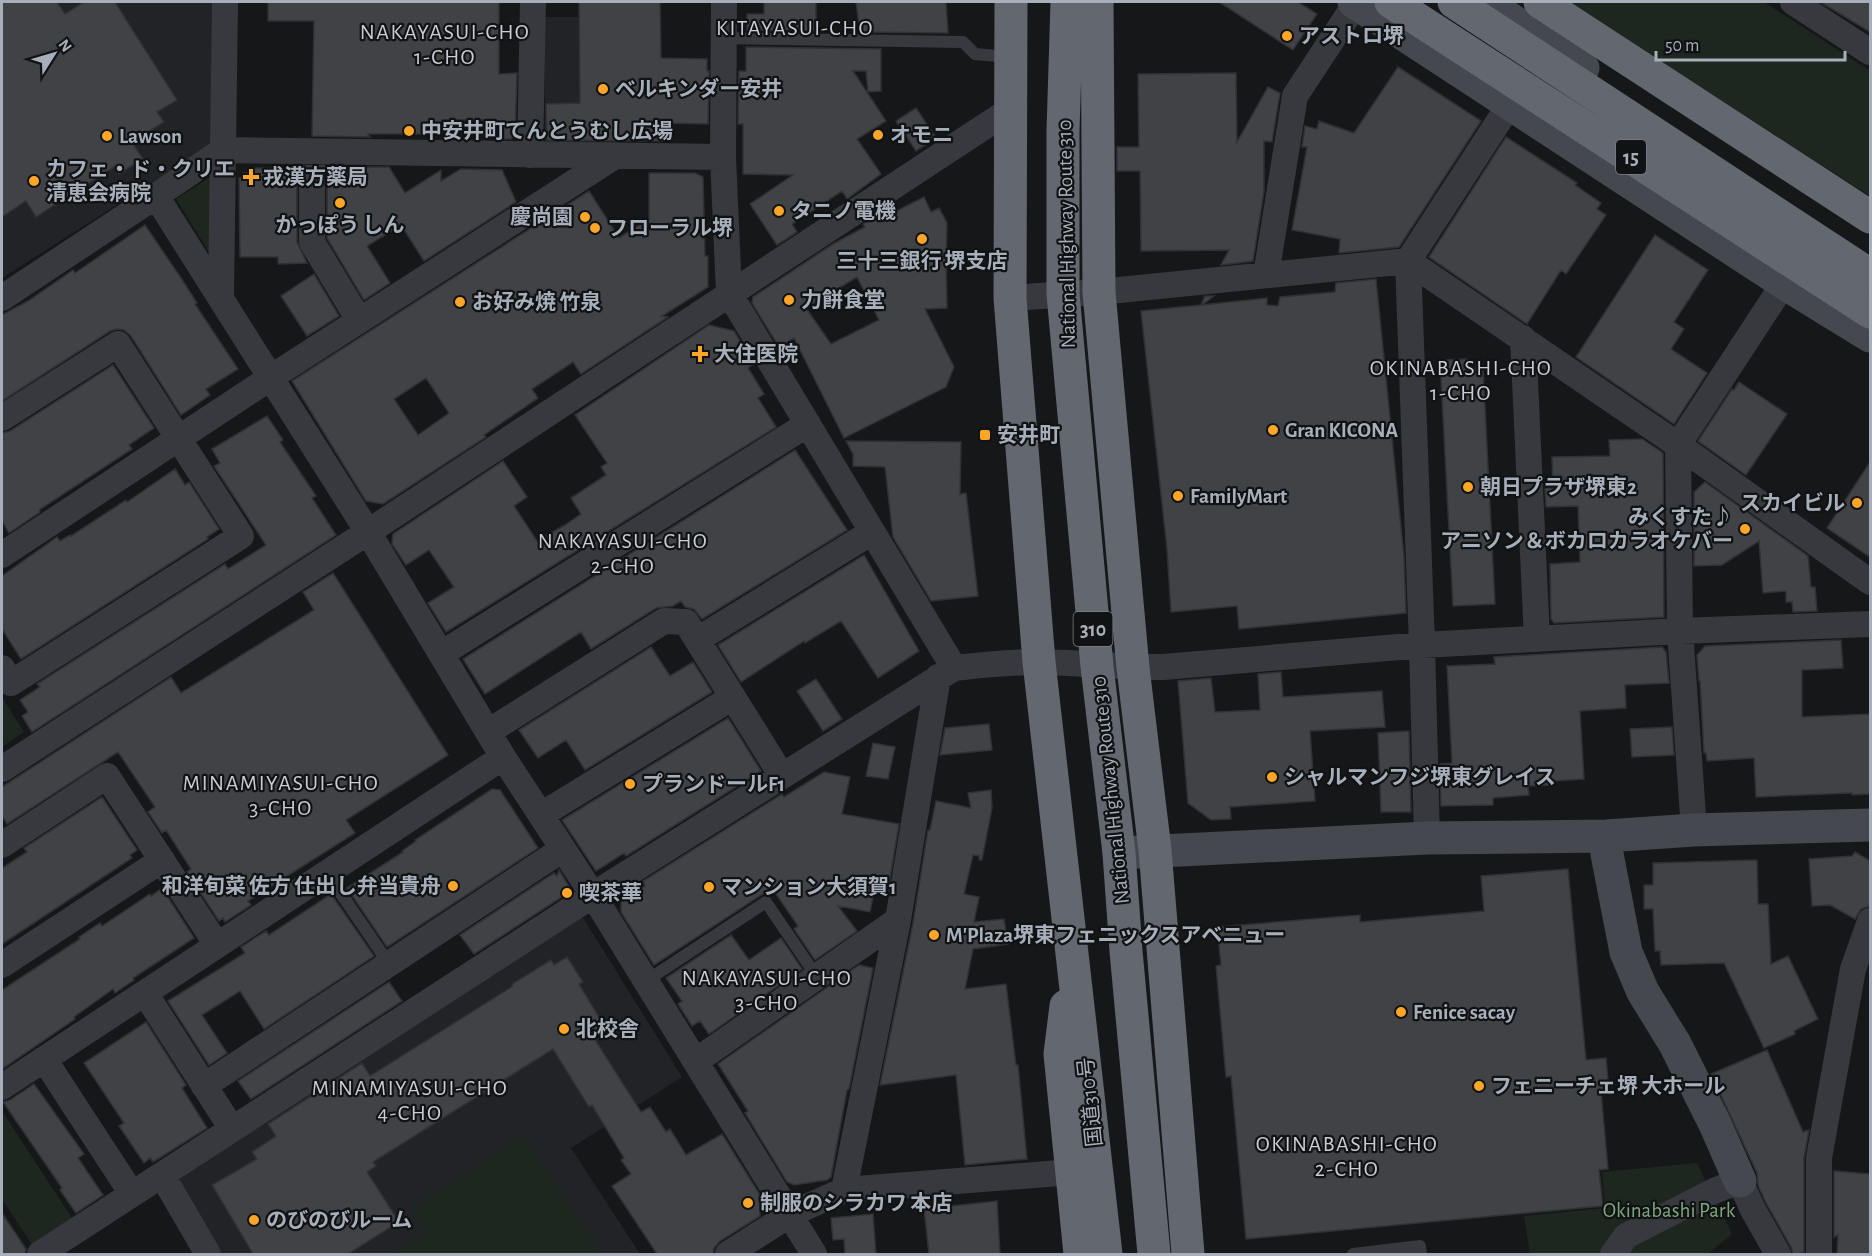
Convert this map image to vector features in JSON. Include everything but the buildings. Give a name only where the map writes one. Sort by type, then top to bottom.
[{"type":"highway","points":[[1011,2],[1010,298],[1040,662],[1073,950],[1060,1054],[1080,1254]]},
{"type":"highway","name":"National Highway Route 310","points":[[1067,2],[1063,131],[1063,294],[1097,666],[1119,853],[1154,1254]]},
{"type":"highway","points":[[1097,2],[1099,292],[1133,668],[1155,850],[1188,1254]]},
{"type":"highway","name":"15","points":[[1391,2],[1870,312]]},
{"type":"highway","name":"15","points":[[1454,2],[1870,275]]},
{"type":"highway","points":[[1540,2],[1870,217]]},
{"type":"highway","name":"国道310号","points":[[1073,950],[1107,1254]]},
{"type":"highway","points":[[1126,951],[1179,1138]]},
{"type":"street","points":[[220,295],[225,2]]},
{"type":"street","points":[[530,155],[533,2]]},
{"type":"street","points":[[724,2],[723,157],[729,293],[872,532],[946,673],[843,1190]]},
{"type":"street","points":[[1266,275],[1294,96],[1355,2],[1784,283],[1870,336]]},
{"type":"street","points":[[1485,2],[1870,265]]},
{"type":"street","points":[[1793,2],[1870,52]]},
{"type":"street","points":[[1426,838],[1422,645],[1408,261],[1510,104]]},
{"type":"street","points":[[2,769],[368,532],[1011,109]]},
{"type":"street","points":[[2,298],[223,150],[723,157]]},
{"type":"street","points":[[312,152],[312,242],[360,320]]},
{"type":"street","points":[[2,555],[270,378],[615,156]]},
{"type":"street","points":[[156,196],[368,532],[503,757],[593,895],[814,1254]]},
{"type":"street","points":[[1010,298],[1099,292],[1408,261],[1678,445],[1870,582]]},
{"type":"street","points":[[1694,830],[1680,631],[1678,445],[1784,283]]},
{"type":"street","points":[[1523,338],[1537,639]]},
{"type":"street","points":[[2,418],[118,344],[241,536],[11,683],[2,668]]},
{"type":"street","points":[[441,654],[808,424]]},
{"type":"street","points":[[697,640],[872,532]]},
{"type":"street","points":[[488,732],[664,621],[686,622],[782,776]]},
{"type":"street","points":[[40,1254],[67,1247],[132,1194],[593,895],[946,673],[995,663],[1040,662],[1133,668],[1422,645],[1680,631],[1870,624]]},
{"type":"street","points":[[540,815],[733,697]]},
{"type":"street","points":[[2,1088],[503,757]]},
{"type":"street","points":[[2,845],[107,776],[218,945]]},
{"type":"street","points":[[1119,853],[1426,838],[1606,836],[1694,830],[1870,825]]},
{"type":"street","points":[[1606,836],[1607,854],[1626,952],[1643,992],[1675,1044],[1715,1124],[1752,1208],[1778,1254]]},
{"type":"street","points":[[204,1086],[563,849]]},
{"type":"street","points":[[2,964],[162,860]]},
{"type":"street","points":[[696,1061],[898,920]]},
{"type":"street","points":[[1820,1254],[1819,1158],[1853,969],[1870,921]]},
{"type":"street","points":[[145,993],[232,1129]]},
{"type":"street","points":[[44,1059],[132,1194]]},
{"type":"street","points":[[728,1254],[789,1215],[843,1190],[1072,1172]]},
{"type":"street","points":[[162,1175],[208,1254]]},
{"type":"street","points":[[1613,1254],[1626,1236],[1716,1190],[1740,1181]]},
{"type":"lane","points":[[724,38],[963,42],[975,54],[1011,57]]},
{"type":"lane","points":[[327,873],[389,964]]},
{"type":"lane","points":[[646,981],[766,902],[817,977]]},
{"type":"lane","points":[[1353,1254],[1420,1246],[1421,1254]]},
{"type":"shaded area","points":[[2,2],[214,2],[214,143],[2,278]]},
{"type":"shaded area","points":[[545,17],[624,17],[623,145],[545,144]]},
{"type":"shaded area","points":[[582,916],[682,1077],[571,1148],[640,1254],[220,1254],[178,1183],[182,1173]]},
{"type":"green space","points":[[1568,2],[1764,2],[1870,71],[1870,196]]},
{"type":"green space","points":[[214,175],[212,257],[176,199]]},
{"type":"green space","points":[[2,697],[24,732],[2,747]]},
{"type":"green space","points":[[4,1114],[72,1218],[32,1245],[2,1199],[2,1116]]},
{"type":"green space","points":[[524,1135],[601,1254],[392,1254],[425,1233],[411,1209]]},
{"type":"green space","name":"Okinabashi Park","points":[[1697,1163],[1732,1234],[1708,1254],[1530,1254],[1524,1216],[1605,1208],[1602,1172]]},
{"type":"place","name":"アストロ堺","points":[[1287,36]]},
{"type":"place","name":"ベルキンダー安井","points":[[603,89]]},
{"type":"place","name":"中安井町てんとうむし広場","points":[[409,131]]},
{"type":"place","name":"オモニ","points":[[878,135]]},
{"type":"place","name":"Lawson","points":[[107,136]]},
{"type":"place","name":"戎漢方薬局","points":[[251,177]]},
{"type":"place","name":"カフェ・ド・クリエ 清恵会病院","points":[[34,181]]},
{"type":"place","name":"かっぽう しん","points":[[340,203]]},
{"type":"place","name":"タニノ電機","points":[[779,211]]},
{"type":"place","name":"慶尚園","points":[[585,217]]},
{"type":"place","name":"フローラル堺","points":[[595,228]]},
{"type":"place","name":"三十三銀行 堺支店","points":[[922,239]]},
{"type":"place","name":"力餅食堂","points":[[789,300]]},
{"type":"place","name":"お好み焼 竹泉","points":[[460,302]]},
{"type":"place","name":"大住医院","points":[[700,354]]},
{"type":"place","name":"Gran KICONA","points":[[1273,430]]},
{"type":"place","name":"安井町","points":[[985,435]]},
{"type":"place","name":"朝日プラザ堺東2","points":[[1468,487]]},
{"type":"place","name":"FamilyMart","points":[[1178,496]]},
{"type":"place","name":"スカイビル","points":[[1857,503]]},
{"type":"place","name":"みくすた♪ アニソン＆ボカロカラオケバー","points":[[1745,529]]},
{"type":"place","name":"シャルマンフジ堺東グレイス","points":[[1272,777]]},
{"type":"place","name":"プランドールF1","points":[[630,784]]},
{"type":"place","name":"和洋旬菜 佐方 仕出し弁当貴舟","points":[[453,886]]},
{"type":"place","name":"マンション大須賀1","points":[[709,887]]},
{"type":"place","name":"喫茶華","points":[[567,893]]},
{"type":"place","name":"M'Plaza堺東フェニックスアベニュー","points":[[934,935]]},
{"type":"place","name":"Fenice sacay","points":[[1401,1012]]},
{"type":"place","name":"北校舎","points":[[564,1029]]},
{"type":"place","name":"フェニーチェ堺 大ホール","points":[[1479,1086]]},
{"type":"place","name":"制服のシラカワ 本店","points":[[748,1203]]},
{"type":"place","name":"のびのびルーム","points":[[254,1220]]},
{"type":"district","name":"KITAYASUI-CHO","points":[[795,27]]},
{"type":"district","name":"NAKAYASUI-CHO 1-CHO","points":[[445,44]]},
{"type":"district","name":"OKINABASHI-CHO 1-CHO","points":[[1461,380]]},
{"type":"district","name":"NAKAYASUI-CHO 2-CHO","points":[[623,552]]},
{"type":"district","name":"MINAMIYASUI-CHO 3-CHO","points":[[281,794]]},
{"type":"district","name":"NAKAYASUI-CHO 3-CHO","points":[[767,990]]},
{"type":"district","name":"MINAMIYASUI-CHO 4-CHO","points":[[410,1100]]},
{"type":"district","name":"OKINABASHI-CHO 2-CHO","points":[[1347,1156]]}]
